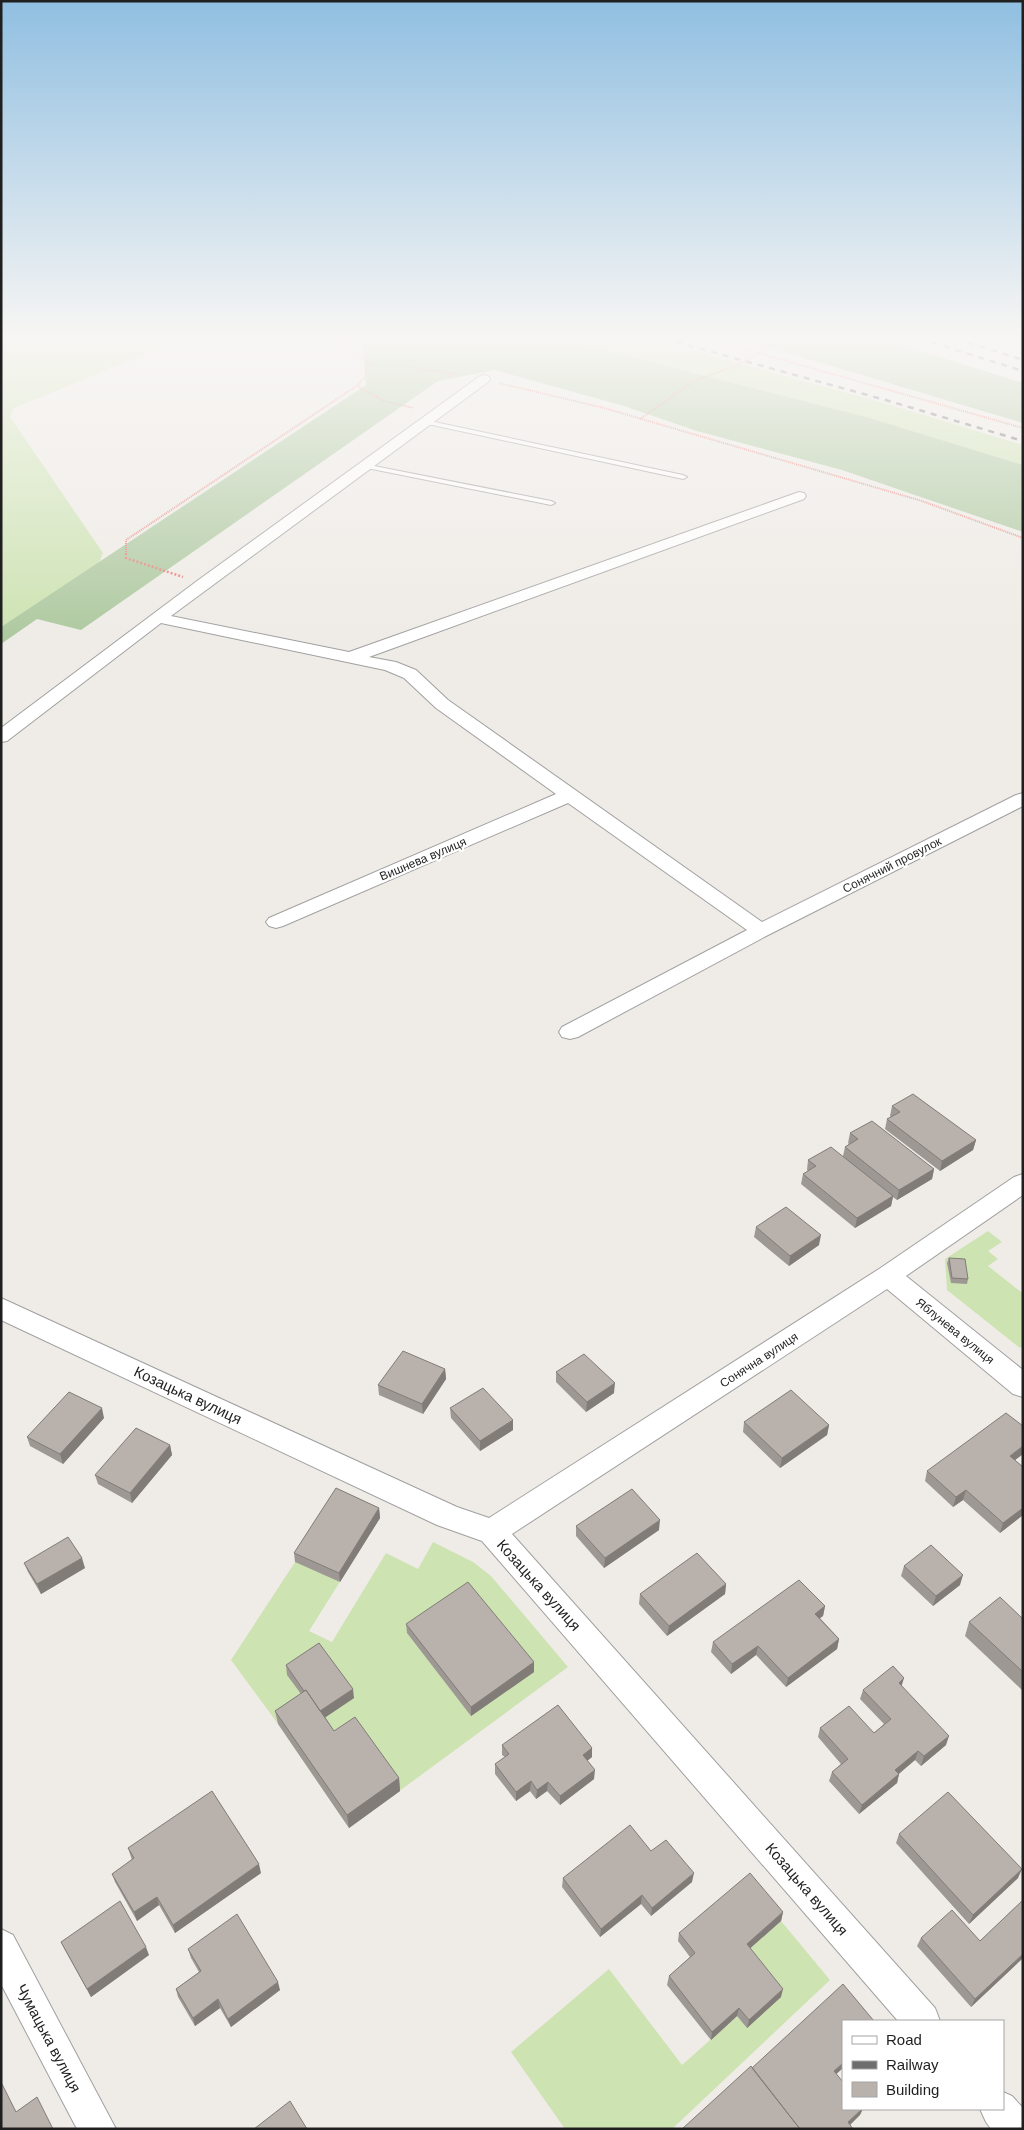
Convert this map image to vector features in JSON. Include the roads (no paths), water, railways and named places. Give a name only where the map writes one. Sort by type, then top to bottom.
[{"type":"street","points":[[1,737],[203,584],[402,438]]},
{"type":"street","points":[[352,657],[799,496]]},
{"type":"street","points":[[159,618],[352,657],[390,666],[410,674],[442,704],[762,931]]},
{"type":"street","name":"Вишнева вулиця","points":[[276,922],[570,795]]},
{"type":"street","name":"Сонячний провулок","points":[[570,1032],[762,931],[1023,799]]},
{"type":"street","name":"Сонячна вулиця","points":[[492,1532],[888,1276],[1023,1183]]},
{"type":"street","name":"Яблунева вулиця","points":[[888,1276],[1023,1386]]},
{"type":"street","name":"Козацька вулиця","points":[[1,1308],[447,1516],[492,1532],[921,2020]]},
{"type":"street","name":"Чумацька вулиця","points":[[1,1947],[97,2129]]},
{"type":"street","points":[[1000,2110],[1016,2129]]},
{"type":"lane","points":[[521,438],[683,477]]},
{"type":"lane","points":[[364,466],[551,503]]},
{"type":"railway","points":[[1014,438],[1023,441]]}]
